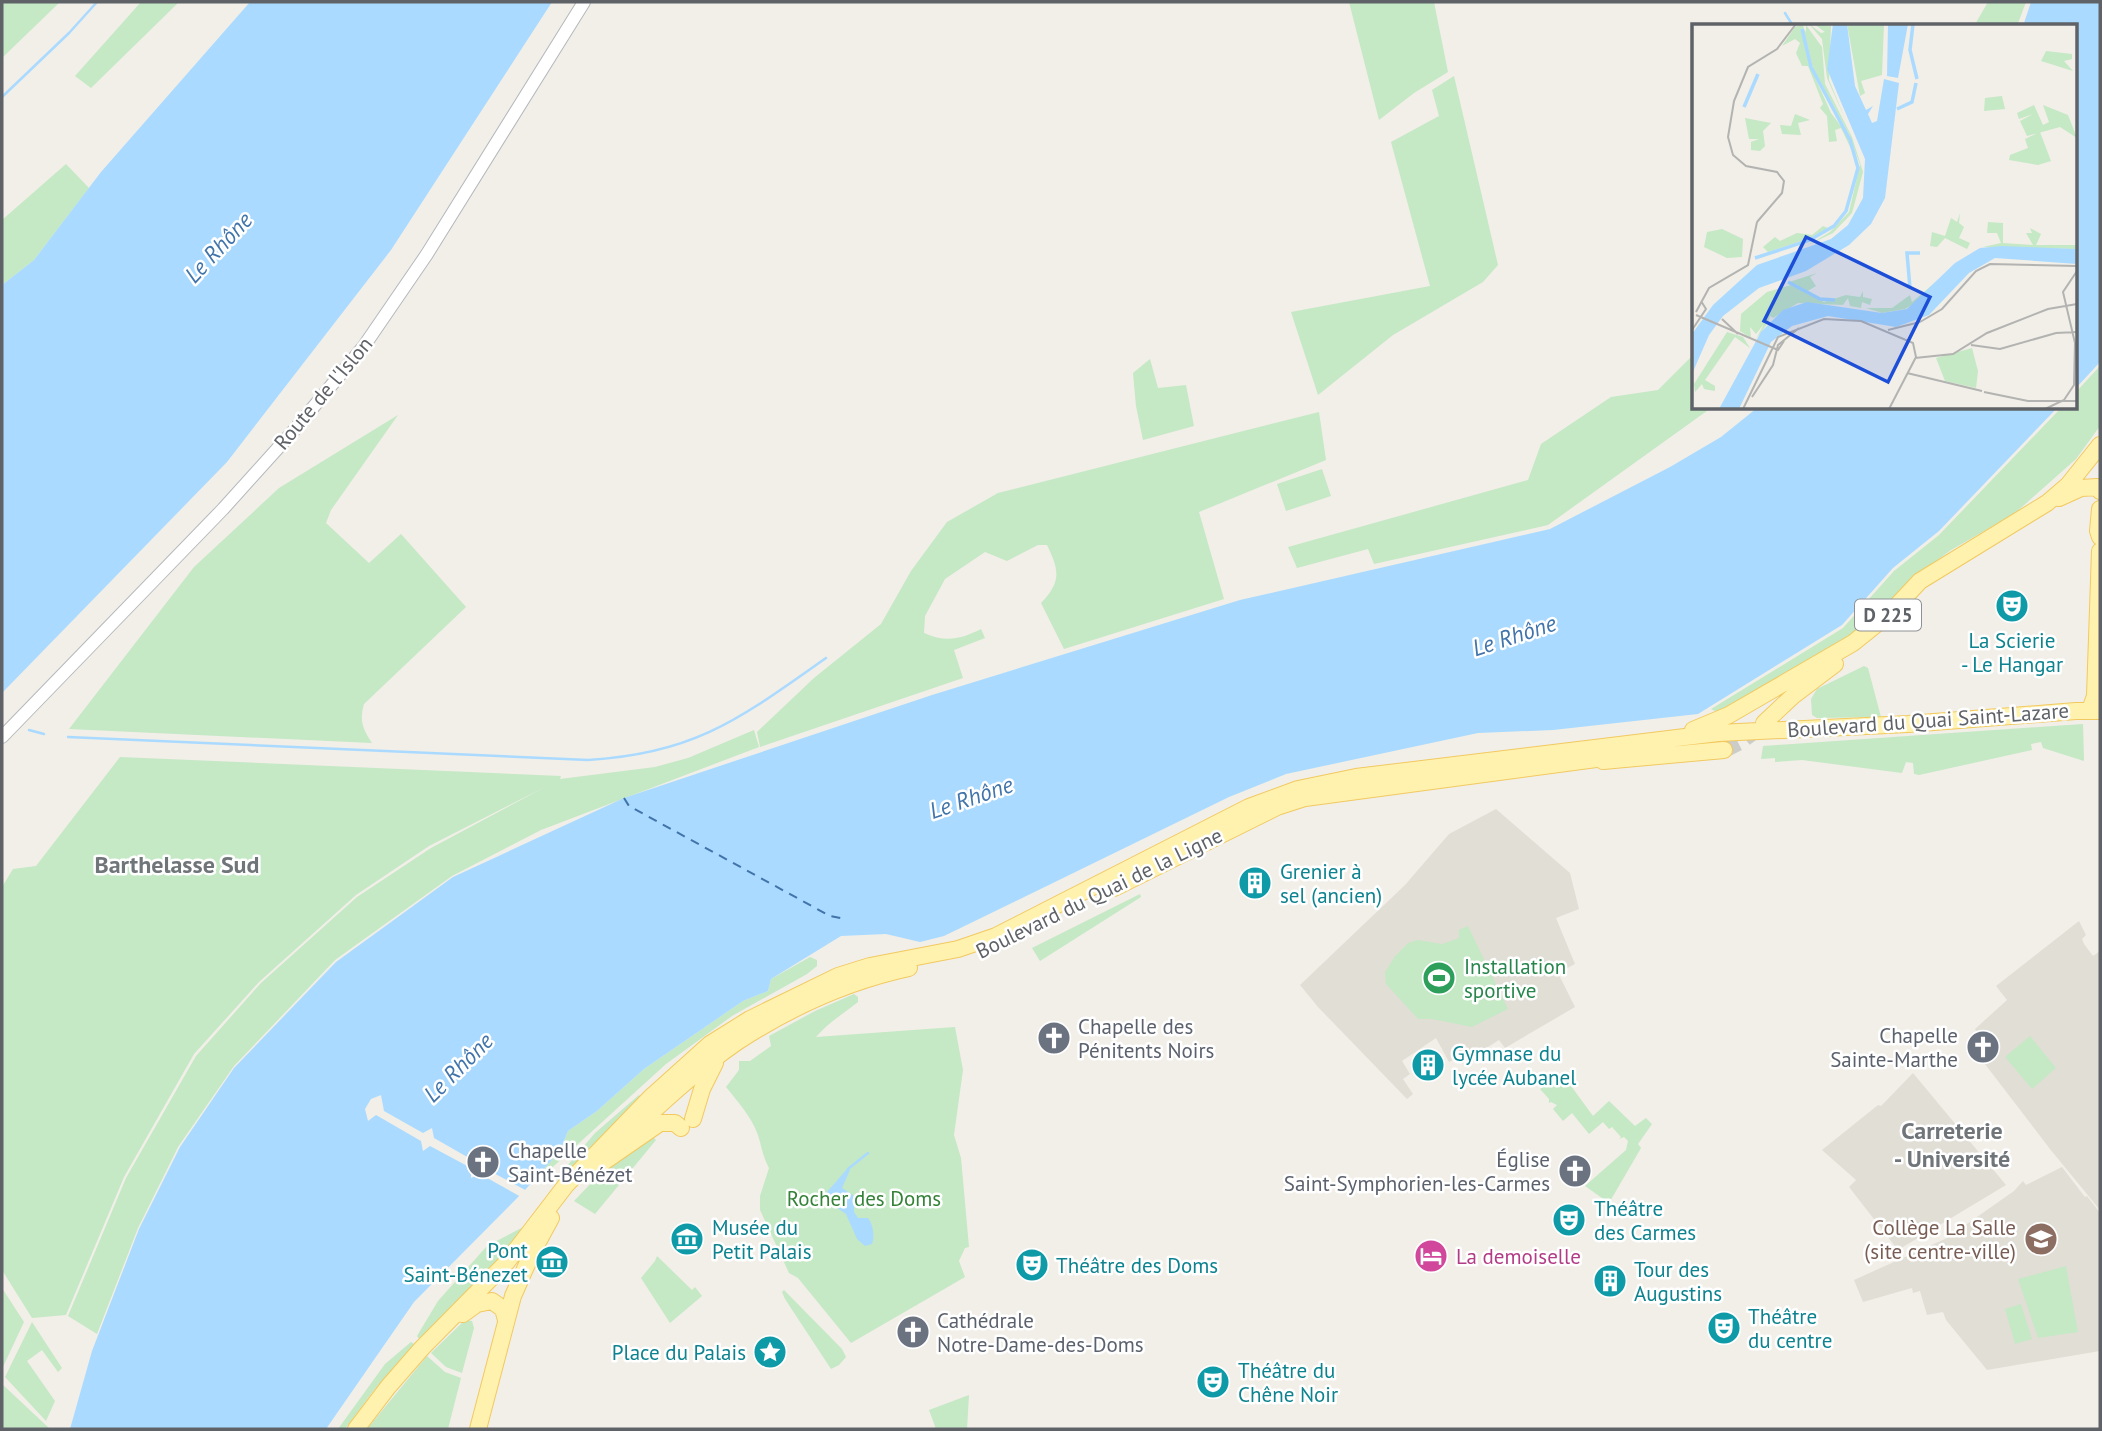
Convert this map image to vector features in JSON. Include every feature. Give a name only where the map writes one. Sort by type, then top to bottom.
[{"type":"main road","name":"D 225","points":[[1829,657],[1871,630],[1920,581],[2047,503],[2068,485],[2100,445]]},
{"type":"main road","points":[[2047,503],[2081,488],[2097,487],[2100,491]]},
{"type":"main road","points":[[2100,509],[2100,537]]},
{"type":"main road","points":[[2097,713],[2095,696],[2099,653],[2100,551]]},
{"type":"main road","name":"Boulevard du Quai Saint-Lazare","points":[[1760,727],[1804,688],[1889,621],[1942,567]]},
{"type":"main road","name":"Boulevard du Quai Saint-Lazare","points":[[1786,738],[1764,736],[1754,716],[1760,704],[1829,657]]},
{"type":"main road","name":"Boulevard du Quai Saint-Lazare","points":[[1643,743],[1711,724],[1829,657]]},
{"type":"main road","name":"Boulevard du Quai Saint-Lazare","points":[[1315,785],[1356,777],[1760,727],[1908,724],[2097,713]]},
{"type":"main road","name":"Boulevard du Quai Saint-Lazare","points":[[1331,793],[1716,742],[2074,718],[2097,713]]},
{"type":"main road","name":"Boulevard du Quai Saint-Lazare","points":[[1583,761],[1724,750]]},
{"type":"main road","name":"Boulevard du Quai de la Ligne","points":[[558,1201],[593,1156],[650,1098],[686,1064],[728,1031],[838,975],[958,948],[996,936],[1216,822],[1276,796],[1315,785]]},
{"type":"main road","name":"Boulevard du Quai de la Ligne","points":[[558,1201],[720,1055],[764,1026],[836,991],[884,974],[973,956],[1277,807],[1331,793]]},
{"type":"main road","points":[[687,1124],[720,1055]]},
{"type":"main road","points":[[686,1064],[671,1097],[687,1124]]},
{"type":"main road","points":[[650,1098],[671,1097]]},
{"type":"main road","points":[[589,1172],[654,1126],[670,1122],[687,1124]]},
{"type":"main road","points":[[478,1429],[513,1296],[531,1253],[558,1201]]},
{"type":"main road","points":[[356,1429],[388,1387],[506,1263],[558,1201]]},
{"type":"main road","points":[[443,1327],[493,1296],[513,1296]]},
{"type":"main road","points":[[477,1304],[496,1303],[503,1309],[506,1320]]},
{"type":"street","name":"Route de l'Islon","points":[[2,737],[223,509],[296,428],[364,346],[428,254],[584,2]]},
{"type":"shaded area","points":[[1496,809],[1570,873],[1579,909],[1556,918],[1575,964],[1558,973],[1575,1007],[1505,1048],[1499,1040],[1463,1063],[1460,1057],[1449,1062],[1436,1038],[1402,1061],[1410,1074],[1403,1079],[1413,1094],[1407,1099],[1300,985],[1405,885],[1449,834]]},
{"type":"shaded area","points":[[2079,921],[2086,935],[2082,939],[2084,944],[2093,956],[2100,951],[2100,1210],[1968,1042],[1978,1033],[1975,1029],[2007,1000],[1996,986]]},
{"type":"shaded area","points":[[1913,1073],[2006,1185],[1898,1250],[1849,1187],[1856,1180],[1822,1150],[1878,1105],[1881,1106]]},
{"type":"shaded area","points":[[2062,1167],[2100,1213],[2100,1351],[1987,1370],[1946,1320],[1943,1312],[1927,1315],[1920,1291],[1913,1293],[1912,1288],[1863,1302],[1854,1280],[1947,1238],[2014,1191],[2023,1181],[2026,1185]]},
{"type":"green space","points":[[2,2],[60,2],[2,58]]},
{"type":"green space","points":[[141,2],[179,2],[91,88],[75,76]]},
{"type":"green space","points":[[1349,2],[1434,2],[1448,72],[1414,93],[1379,120]]},
{"type":"green space","points":[[1988,2],[2026,2],[2018,24],[1975,24]]},
{"type":"green space","points":[[1454,76],[1498,265],[1483,282],[1393,335],[1318,395],[1291,312],[1430,286],[1391,142],[1439,116],[1432,90]]},
{"type":"green space","points":[[66,164],[89,188],[34,260],[2,285],[2,220]]},
{"type":"green space","points":[[1692,356],[1692,410],[1708,410],[1548,525],[1374,564],[1368,549],[1297,568],[1288,547],[1528,480],[1541,444],[1611,397],[1658,390]]},
{"type":"green space","points":[[1150,359],[1158,388],[1186,385],[1194,426],[1143,440],[1133,373]]},
{"type":"green space","points":[[2100,366],[2100,426],[2076,459],[2014,514],[1951,550],[1916,576],[1861,632],[1717,712],[1711,709],[1843,628],[1894,571],[1939,535],[2059,410],[2078,410],[2078,390]]},
{"type":"green space","points":[[1319,412],[1326,460],[1199,512],[1224,599],[1064,649],[1041,603],[1052,588],[1056,575],[1047,545],[1038,545],[1007,561],[985,552],[945,579],[925,616],[924,633],[939,638],[960,637],[981,629],[985,638],[954,650],[963,678],[760,747],[757,732],[814,678],[881,624],[911,571],[947,522],[998,493]]},
{"type":"green space","points":[[398,415],[331,510],[326,523],[369,563],[401,534],[466,607],[364,704],[363,725],[372,743],[69,729],[194,567],[279,488]]},
{"type":"green space","points":[[1322,469],[1331,496],[1286,511],[1277,484]]},
{"type":"green space","points":[[1864,666],[1868,668],[1881,717],[1817,718],[1812,715],[1811,699],[1817,689]]},
{"type":"green space","points":[[2083,724],[2084,761],[2043,748],[2041,742],[2031,744],[2032,750],[1919,775],[1914,774],[1913,763],[1906,762],[1902,773],[1802,760],[1775,762],[1775,758],[1761,759],[1763,746]]},
{"type":"green space","points":[[754,730],[759,747],[541,830],[452,876],[335,960],[234,1066],[178,1147],[138,1228],[97,1334],[68,1316],[126,1178],[196,1056],[261,983],[357,897],[431,848],[547,786],[429,846],[356,895],[259,982],[194,1054],[124,1177],[66,1315],[32,1318],[2,1270],[2,887],[13,869],[36,866],[120,757],[561,776],[560,779],[655,767],[688,758]]},
{"type":"green space","points":[[1140,894],[1141,897],[1040,961],[1032,948]]},
{"type":"green space","name":"Installation sportive","points":[[1468,926],[1508,1009],[1472,1027],[1418,1019],[1386,984],[1385,972],[1395,956],[1408,943],[1418,940],[1442,944],[1459,938],[1459,930]]},
{"type":"green space","points":[[810,957],[817,960],[817,966],[807,974],[732,1016],[666,1064],[545,1174],[542,1171],[560,1151],[568,1131],[597,1111],[644,1069],[743,1001],[768,991],[771,979]]},
{"type":"green space","name":"Rocher des Doms","points":[[854,994],[858,997],[858,1002],[816,1037],[955,1027],[963,1070],[954,1135],[961,1158],[969,1247],[965,1248],[959,1261],[965,1277],[851,1343],[798,1278],[789,1273],[760,1210],[760,1196],[769,1168],[758,1135],[748,1115],[726,1087],[739,1070],[739,1061],[750,1061],[771,1046],[769,1036]]},
{"type":"green space","points":[[2030,1036],[2056,1068],[2032,1089],[2005,1057]]},
{"type":"green space","points":[[1563,1075],[1593,1116],[1609,1101],[1635,1126],[1646,1118],[1652,1124],[1638,1144],[1641,1148],[1609,1203],[1585,1186],[1626,1150],[1628,1141],[1624,1137],[1619,1139],[1621,1137],[1612,1127],[1609,1129],[1603,1122],[1589,1134],[1572,1113],[1563,1121],[1553,1109],[1557,1105],[1549,1103],[1549,1099],[1540,1089]]},
{"type":"green space","points":[[639,1095],[643,1099],[561,1183],[556,1179],[595,1133]]},
{"type":"green space","points":[[651,1135],[656,1140],[595,1214],[574,1201],[597,1177]]},
{"type":"green space","points":[[531,1223],[484,1278],[419,1339],[417,1336],[438,1301],[487,1246]]},
{"type":"green space","points":[[657,1256],[692,1290],[695,1287],[702,1296],[670,1323],[641,1278]]},
{"type":"green space","points":[[2066,1266],[2078,1332],[2038,1338],[2018,1279]]},
{"type":"green space","points":[[2,1288],[24,1322],[2,1369]]},
{"type":"green space","points":[[784,1290],[842,1349],[846,1357],[839,1365],[831,1369],[785,1299],[782,1292]]},
{"type":"green space","points":[[2021,1304],[2032,1339],[2015,1344],[2005,1309]]},
{"type":"green space","points":[[465,1320],[472,1321],[474,1328],[462,1373],[446,1367],[431,1353]]},
{"type":"green space","points":[[32,1322],[62,1368],[58,1372],[42,1350],[27,1361],[55,1401],[46,1421],[5,1377]]},
{"type":"green space","points":[[411,1342],[414,1344],[345,1429],[338,1429],[385,1364]]},
{"type":"green space","points":[[427,1356],[445,1372],[461,1378],[448,1429],[367,1429]]},
{"type":"green space","points":[[2,1384],[50,1429],[2,1429]]},
{"type":"green space","points":[[969,1395],[967,1429],[936,1429],[929,1410]]},
{"type":"water","name":"Le Rhône","points":[[250,2],[552,2],[391,250],[227,462],[2,693],[2,285],[34,260],[101,172]]},
{"type":"water","points":[[2031,2],[2100,2],[2100,362],[2078,386],[2078,24],[2024,24]]},
{"type":"water","name":"Le Rhône","points":[[1755,410],[2055,410],[1939,531],[1893,568],[1842,625],[1698,714],[1553,730],[1478,733],[1286,774],[1229,797],[944,936],[920,942],[886,934],[841,936],[771,979],[768,991],[743,1001],[644,1069],[597,1111],[568,1131],[560,1151],[525,1190],[414,1302],[326,1429],[70,1429],[92,1351],[139,1229],[180,1147],[234,1068],[336,962],[453,877],[624,798],[932,695],[1240,600],[1550,529],[1670,467],[1721,437]]},
{"type":"water","points":[[847,1169],[850,1170],[842,1188],[854,1196],[854,1212],[858,1218],[868,1218],[872,1227],[872,1244],[865,1246],[857,1239],[846,1214],[829,1202],[827,1192]]},
{"type":"pier","name":"Pont Saint-Bénezet","points":[[381,1095],[384,1111],[423,1133],[432,1128],[434,1138],[476,1162],[480,1156],[488,1153],[488,1170],[529,1192],[523,1198],[480,1174],[471,1178],[471,1168],[430,1146],[423,1151],[421,1141],[376,1115],[368,1121],[365,1109],[371,1099]]},
{"type":"waterway","points":[[2,97],[69,33],[97,2]]},
{"type":"waterway","points":[[1785,13],[1792,24]]},
{"type":"waterway","points":[[68,737],[588,760],[659,750],[689,741],[742,715],[826,658]]},
{"type":"waterway","points":[[29,730],[44,734]]},
{"type":"waterway","points":[[848,1169],[868,1153]]},
{"type":"ferry route","points":[[624,798],[629,806],[830,916],[846,919]]},
{"type":"tunnel","points":[[1724,750],[1760,727]]},
{"type":"place","name":"La Scierie - Le Hangar","points":[[2012,606]]},
{"type":"place","name":"Grenier à sel (ancien)","points":[[1255,883]]},
{"type":"place","name":"Installation sportive","points":[[1439,978]]},
{"type":"place","name":"Chapelle des Pénitents Noirs","points":[[1054,1038]]},
{"type":"place","name":"Chapelle Sainte-Marthe","points":[[1983,1047]]},
{"type":"place","name":"Gymnase du lycée Aubanel","points":[[1428,1065]]},
{"type":"place","name":"Chapelle Saint-Bénézet","points":[[483,1162]]},
{"type":"place","name":"Église Saint-Symphorien-les-Carmes","points":[[1575,1171]]},
{"type":"place","name":"Théâtre des Carmes","points":[[1569,1220]]},
{"type":"place","name":"Musée du Petit Palais","points":[[687,1239]]},
{"type":"place","name":"Collège La Salle (site centre-ville)","points":[[2041,1239]]},
{"type":"place","name":"La demoiselle","points":[[1431,1256]]},
{"type":"place","name":"Pont Saint-Bénezet","points":[[552,1262]]},
{"type":"place","name":"Théâtre des Doms","points":[[1032,1265]]},
{"type":"place","name":"Tour des Augustins","points":[[1610,1281]]},
{"type":"place","name":"Théâtre du centre","points":[[1724,1328]]},
{"type":"place","name":"Cathédrale Notre-Dame-des-Doms","points":[[913,1332]]},
{"type":"place","name":"Place du Palais","points":[[770,1352]]},
{"type":"place","name":"Théâtre du Chêne Noir","points":[[1213,1382]]},
{"type":"district","name":"Barthelasse Sud","points":[[177,864]]},
{"type":"district","name":"Carreterie - Université","points":[[1952,1144]]}]
